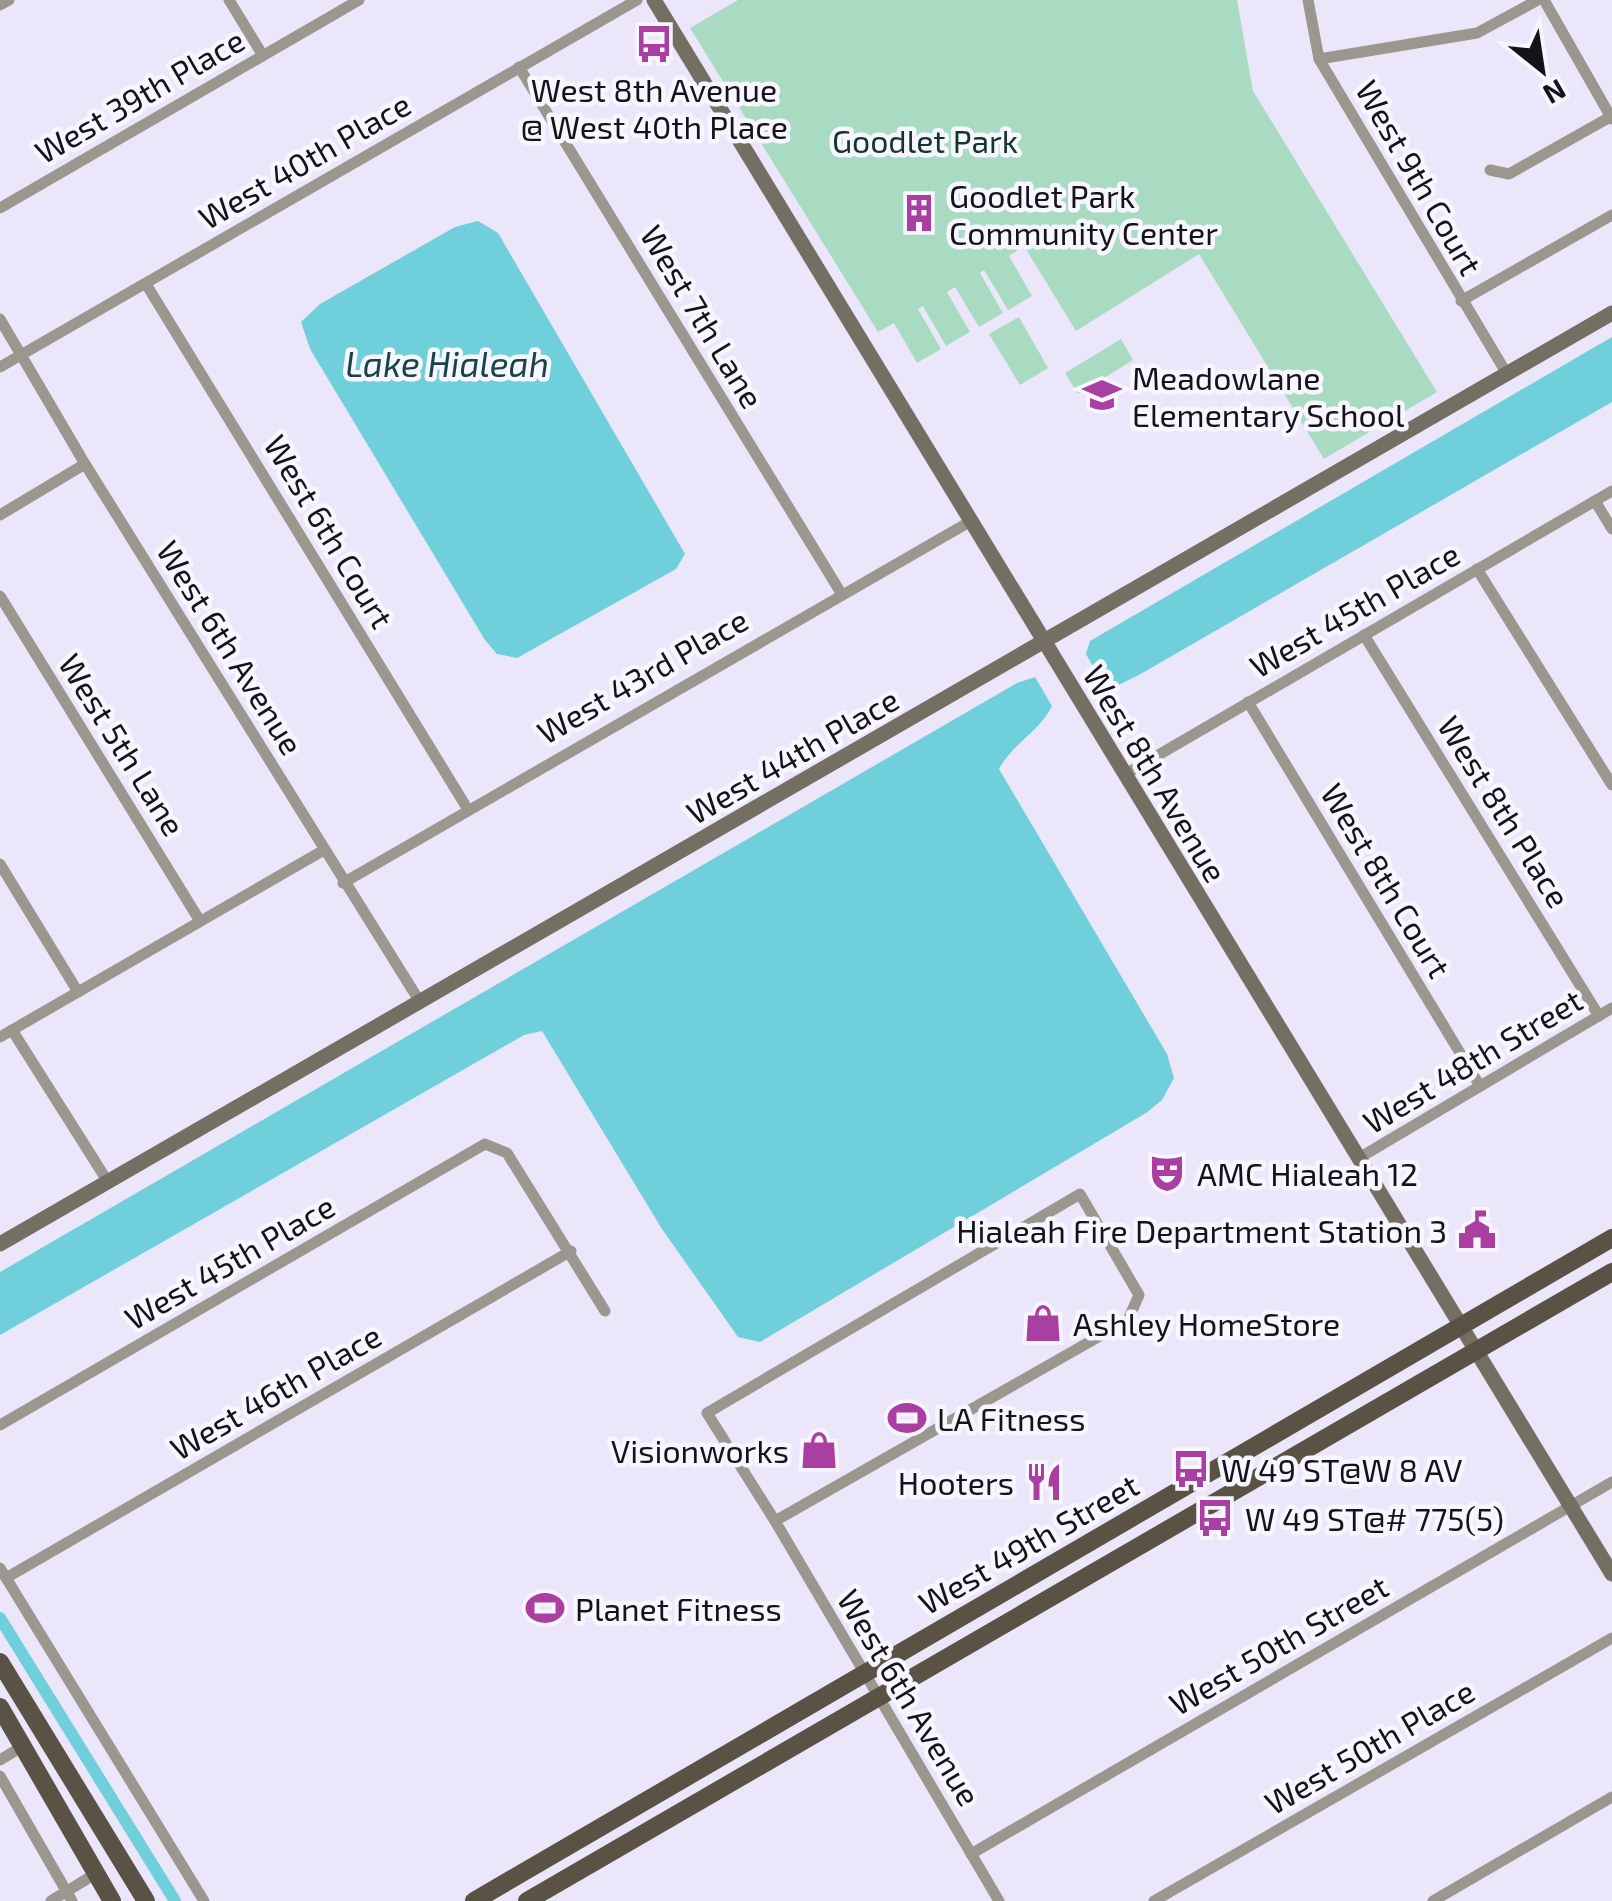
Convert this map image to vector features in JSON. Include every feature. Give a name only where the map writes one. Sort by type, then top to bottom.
[{"type":"main road","name":"West 49th Street","points":[[474,1901],[1612,1238]]},
{"type":"main road","name":"West 49th Street","points":[[528,1901],[1581,1290],[1612,1268]]},
{"type":"main road","points":[[1164,1531],[1175,1504],[1218,1467]]},
{"type":"main road","points":[[1097,1570],[1148,1531],[1150,1506]]},
{"type":"main road","points":[[0,1662],[146,1901]]},
{"type":"main road","points":[[0,1707],[112,1901]]},
{"type":"main road","points":[[24,1746],[46,1749],[60,1759]]},
{"type":"street","points":[[0,5],[9,0]]},
{"type":"street","points":[[229,0],[262,54]]},
{"type":"street","name":"West 39th Place","points":[[0,208],[359,0]]},
{"type":"street","name":"West 40th Place","points":[[0,368],[636,0]]},
{"type":"street","name":"West 8th Avenue","points":[[654,0],[1612,1574]]},
{"type":"street","name":"West 9th Court","points":[[1308,0],[1320,60],[1507,374]]},
{"type":"street","points":[[1320,60],[1477,33],[1541,0],[1611,118],[1509,174],[1490,170]]},
{"type":"street","name":"West 7th Lane","points":[[519,67],[840,593]]},
{"type":"street","points":[[1461,301],[1612,215]]},
{"type":"street","name":"West 6th Court","points":[[146,284],[467,808]]},
{"type":"street","name":"West 44th Place","points":[[0,1244],[1612,313]]},
{"type":"street","name":"West 6th Avenue","points":[[0,319],[84,464],[420,1002]]},
{"type":"street","points":[[0,515],[84,464]]},
{"type":"street","name":"West 45th Place","points":[[1124,775],[1612,491]]},
{"type":"street","points":[[1595,501],[1612,528]]},
{"type":"street","name":"West 43rd Place","points":[[343,883],[467,808],[971,521]]},
{"type":"street","points":[[1477,569],[1612,785]]},
{"type":"street","name":"West 5th Lane","points":[[0,596],[200,921]]},
{"type":"street","name":"West 8th Place","points":[[1364,635],[1599,1016]]},
{"type":"street","name":"West 8th Court","points":[[1248,702],[1480,1086]]},
{"type":"street","points":[[0,1037],[324,850]]},
{"type":"street","points":[[0,864],[78,992]]},
{"type":"street","name":"West 48th Street","points":[[1360,1158],[1612,1008]]},
{"type":"street","points":[[12,1030],[108,1182]]},
{"type":"street","name":"West 45th Place","points":[[0,1425],[486,1144],[507,1153],[571,1252]]},
{"type":"street","name":"West 6th Avenue","points":[[775,1521],[1128,1320],[1140,1295],[1080,1194],[707,1414],[775,1521],[999,1901]]},
{"type":"street","points":[[571,1252],[605,1311]]},
{"type":"street","name":"West 46th Place","points":[[3,1573],[571,1252]]},
{"type":"street","name":"West 50th Street","points":[[971,1854],[1612,1482]]},
{"type":"street","points":[[3,1573],[204,1901]]},
{"type":"street","name":"West 50th Place","points":[[1154,1901],[1612,1638]]},
{"type":"street","points":[[0,1760],[24,1746]]},
{"type":"street","points":[[0,1776],[69,1896]]},
{"type":"street","points":[[1433,1901],[1612,1797]]},
{"type":"street","points":[[51,1901],[69,1896],[95,1874]]},
{"type":"green space","name":"Goodlet Park","points":[[738,0],[1237,0],[1253,91],[1437,392],[1324,459],[1199,254],[1076,331],[1024,246],[1009,256],[1032,296],[1008,310],[984,270],[980,273],[1003,313],[979,327],[955,287],[947,292],[970,332],[946,346],[923,306],[918,309],[941,349],[917,363],[894,323],[878,332],[690,28]]},
{"type":"green space","points":[[1019,317],[1048,368],[1020,385],[989,334]]},
{"type":"green space","points":[[1121,339],[1133,360],[1078,394],[1065,373]]},
{"type":"water","name":"Lake Hialeah","points":[[478,221],[498,233],[685,554],[676,569],[517,658],[497,654],[485,640],[310,349],[301,322],[320,304],[455,227]]},
{"type":"water","points":[[1612,337],[1612,402],[1137,676],[1112,688],[1103,685],[1086,654],[1090,641]]},
{"type":"water","points":[[1035,677],[1052,706],[999,769],[1167,1054],[1174,1078],[1162,1100],[1146,1113],[760,1342],[738,1337],[662,1229],[542,1031],[524,1035],[0,1335],[0,1272],[1017,683]]},
{"type":"waterway","points":[[0,1618],[175,1901]]},
{"type":"place","name":"West 8th Avenue @ West 40th Place","points":[[654,44]]},
{"type":"place","name":"Goodlet Park Community Center","points":[[919,213]]},
{"type":"place","name":"Meadowlane Elementary School","points":[[1102,395]]},
{"type":"place","name":"AMC Hialeah 12","points":[[1167,1173]]},
{"type":"place","name":"Hialeah Fire Department Station 3","points":[[1477,1230]]},
{"type":"place","name":"Ashley HomeStore","points":[[1043,1323]]},
{"type":"place","name":"LA Fitness","points":[[907,1418]]},
{"type":"place","name":"Visionworks","points":[[819,1450]]},
{"type":"place","name":"W 49 ST@W 8 AV","points":[[1191,1469]]},
{"type":"place","name":"Hooters","points":[[1044,1482]]},
{"type":"place","name":"W 49 ST@# 775(5)","points":[[1215,1518]]},
{"type":"place","name":"Planet Fitness","points":[[545,1608]]}]
